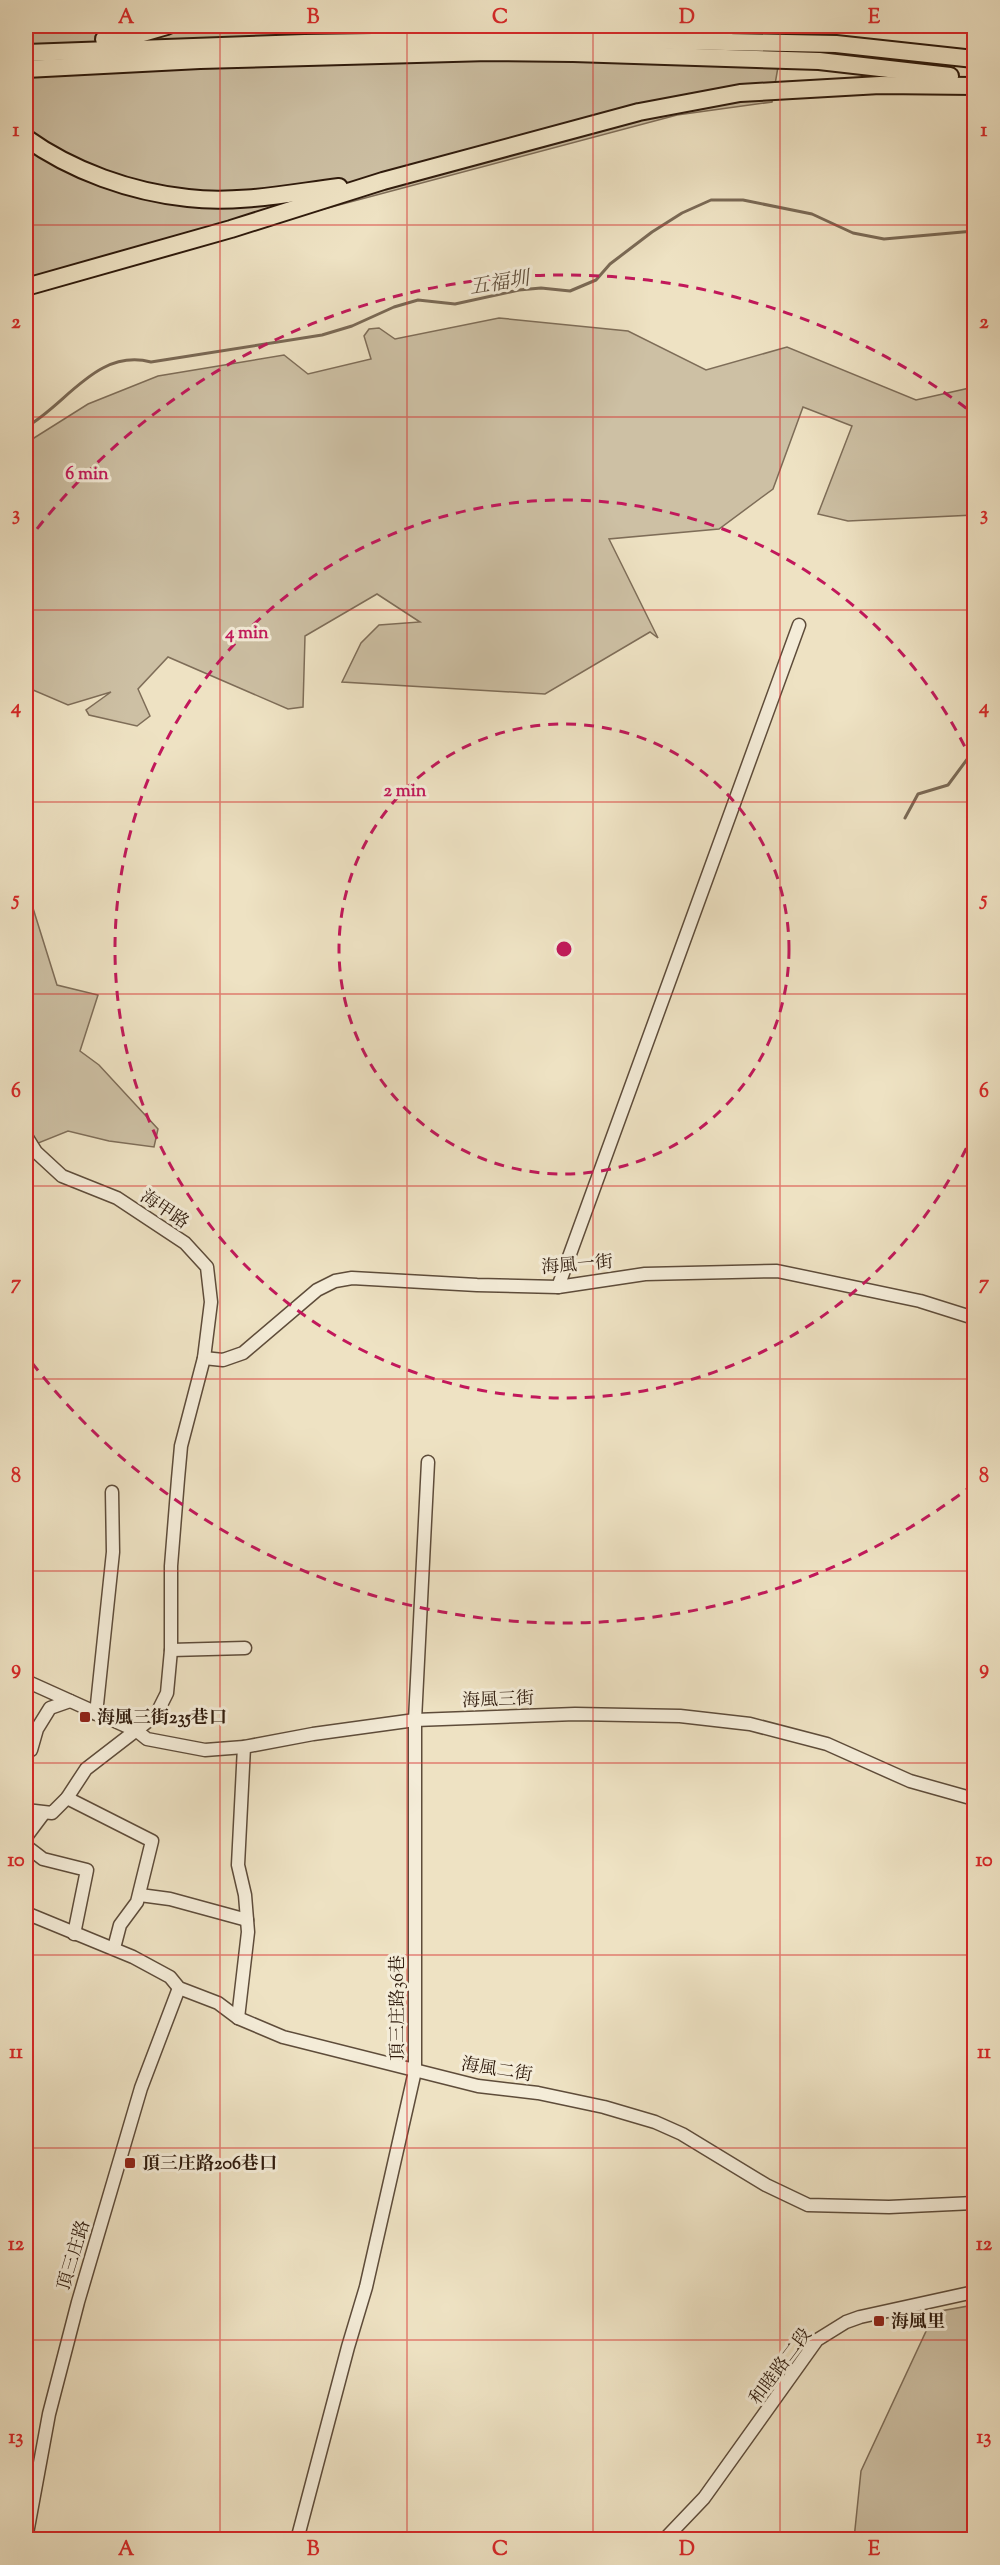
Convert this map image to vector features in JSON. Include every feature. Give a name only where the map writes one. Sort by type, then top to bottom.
[{"type":"highway","points":[[26,48],[57,43],[125,38],[167,26]]},
{"type":"highway","points":[[626,26],[724,31],[975,59]]},
{"type":"highway","points":[[26,53],[194,46],[490,39],[836,44]]},
{"type":"highway","points":[[26,69],[353,55],[573,53],[819,61],[975,79]]},
{"type":"highway","points":[[26,287],[231,229],[383,181],[639,112],[740,93],[880,85],[975,86]]},
{"type":"highway","points":[[26,138],[80,170],[133,187],[188,198],[234,199],[383,181]]},
{"type":"street","points":[[558,1287],[799,625]]},
{"type":"street","name":"海甲路","points":[[26,1136],[36,1152],[62,1176],[117,1198],[184,1243],[207,1267],[210,1302],[204,1358],[180,1457],[171,1566],[171,1650],[167,1693],[156,1715],[86,1769],[68,1798]]},
{"type":"street","name":"海風一街","points":[[204,1358],[223,1360],[243,1353],[316,1290],[336,1281],[352,1278],[477,1286],[558,1287],[645,1274],[777,1271],[920,1301],[975,1318]]},
{"type":"street","name":"頂三庄路36巷","points":[[297,2540],[366,2287],[415,2071],[415,1720],[428,1462]]},
{"type":"street","points":[[96,1714],[113,1552],[112,1492]]},
{"type":"street","points":[[171,1650],[245,1648]]},
{"type":"street","name":"海風三街","points":[[26,1681],[137,1731],[147,1739],[192,1749],[244,1746],[415,1720],[575,1714],[680,1716],[750,1724],[827,1744],[910,1781],[975,1799]]},
{"type":"street","points":[[31,1750],[38,1729],[50,1708],[70,1701]]},
{"type":"street","points":[[238,2018],[247,1920],[245,1895],[238,1865],[244,1746]]},
{"type":"street","points":[[26,1810],[52,1813],[68,1798],[152,1841],[140,1895],[120,1925],[114,1948]]},
{"type":"street","points":[[26,1837],[44,1813]]},
{"type":"street","points":[[26,1846],[42,1859],[87,1870],[74,1934]]},
{"type":"street","points":[[140,1895],[170,1899],[247,1920]]},
{"type":"street","name":"海風二街","points":[[26,1913],[114,1948],[170,1977],[179,1988],[218,2003],[238,2018],[283,2037],[478,2086],[537,2093],[655,2122],[682,2134],[766,2185],[808,2205],[889,2207],[975,2203]]},
{"type":"street","name":"頂三庄路","points":[[26,2539],[49,2414],[78,2302],[141,2088],[179,1988]]},
{"type":"street","name":"和睦路二段","points":[[664,2540],[704,2498],[817,2340],[846,2322],[860,2317],[975,2292]]},
{"type":"shaded area","points":[[26,26],[785,26],[772,102],[677,115],[305,214],[26,296]]},
{"type":"shaded area","points":[[499,318],[628,331],[706,370],[787,347],[916,400],[974,387],[974,515],[848,521],[818,514],[852,426],[803,407],[773,489],[719,529],[609,539],[658,638],[650,632],[545,694],[342,682],[361,643],[379,625],[420,622],[377,594],[305,636],[303,707],[288,709],[168,657],[138,689],[150,716],[137,726],[89,715],[86,710],[111,692],[68,705],[26,687],[26,443],[88,404],[158,376],[284,355],[308,374],[371,359],[364,336],[369,329],[379,328],[395,339]]},
{"type":"shaded area","points":[[26,899],[32,905],[57,985],[98,995],[80,1051],[99,1065],[158,1129],[154,1147],[109,1141],[68,1131],[26,1148]]},
{"type":"shaded area","points":[[974,2305],[974,2539],[854,2539],[861,2471],[935,2312]]},
{"type":"waterway","name":"五福圳","points":[[26,427],[99,370],[114,363],[132,360],[151,362],[322,335],[352,326],[394,307],[418,300],[455,304],[519,290],[541,288],[570,291],[596,280],[610,264],[652,232],[682,213],[711,200],[743,200],[812,214],[853,233],[884,239],[974,231]]},
{"type":"waterway","points":[[905,818],[918,794],[948,785],[974,750]]},
{"type":"place","name":"海風三街235巷口","points":[[85,1717]]},
{"type":"place","name":"頂三庄路206巷口","points":[[130,2163]]},
{"type":"place","name":"海風里","points":[[879,2321]]}]
